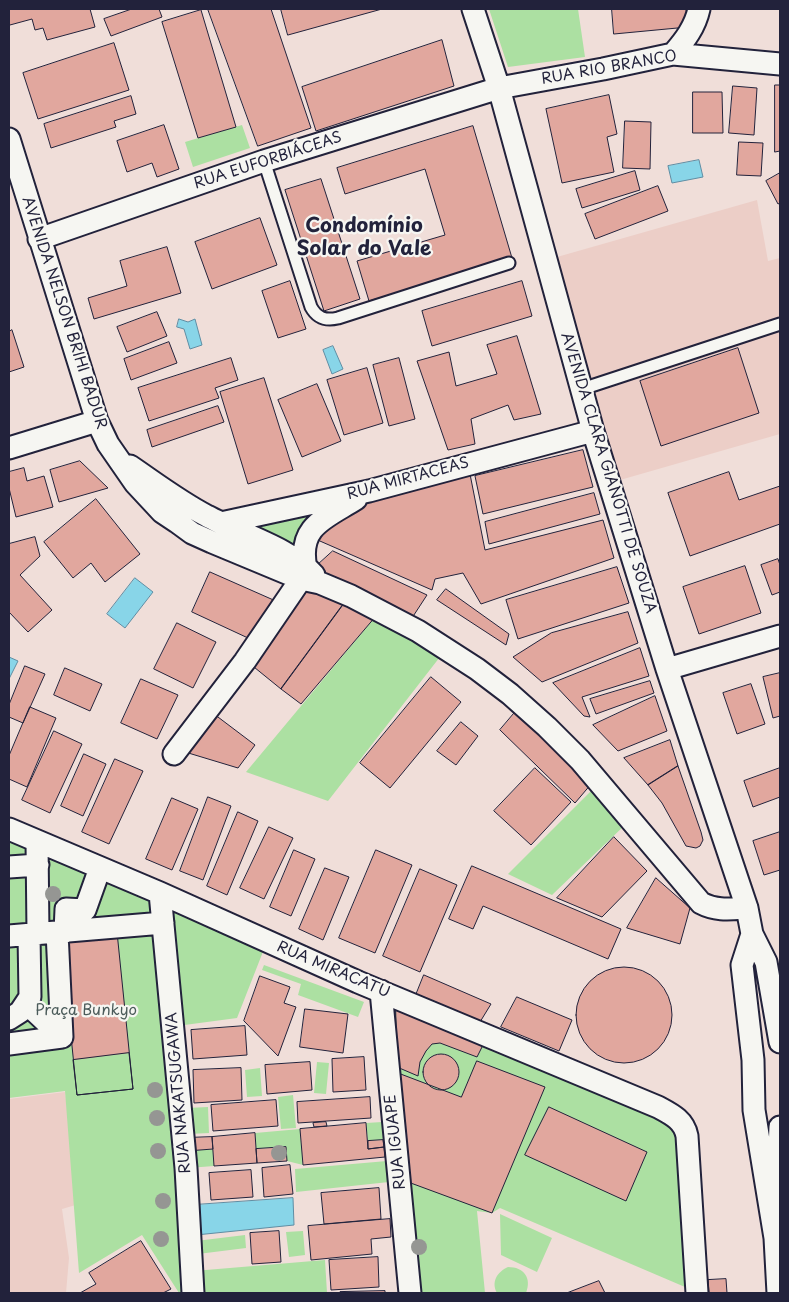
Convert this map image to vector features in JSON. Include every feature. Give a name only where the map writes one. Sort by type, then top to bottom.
[{"type":"street","name":"AVENIDA CLARA GIANOTTI DE SOUZA","points":[[472,9],[499,88],[593,430],[667,669],[747,908],[752,934],[773,961],[780,1042]]},
{"type":"street","points":[[674,54],[688,35],[697,18],[699,9]]},
{"type":"street","name":"RUA RIO BRANCO","points":[[499,88],[674,54],[780,64]]},
{"type":"street","name":"RUA EUFORBIÁCEAS","points":[[39,239],[264,162],[499,88]]},
{"type":"street","name":"AVENIDA NELSON BRIHI BADUR","points":[[9,139],[96,421],[108,444],[135,483],[162,512],[192,533],[216,533],[352,596],[418,631],[477,669],[510,694],[580,760],[701,903],[710,907],[724,909],[747,908]]},
{"type":"street","points":[[9,448],[96,421]]},
{"type":"street","name":"RUA MIRTACEAS","points":[[216,533],[593,430]]},
{"type":"street","points":[[174,754],[309,576],[304,546],[306,537],[312,528],[320,521],[369,491]]},
{"type":"street","points":[[667,669],[780,636]]},
{"type":"street","name":"RUA MIRACATU","points":[[9,829],[160,893],[381,991],[658,1107],[679,1120],[687,1136],[697,1293]]},
{"type":"street","points":[[9,1019],[20,1012],[30,998],[30,976],[40,934],[37,842]]},
{"type":"street","points":[[9,867],[38,865]]},
{"type":"street","points":[[40,934],[66,909],[85,910],[100,868]]},
{"type":"street","name":"RUA NAKATSUGAWA","points":[[160,893],[186,1168],[193,1293]]},
{"type":"street","points":[[40,934],[163,923]]},
{"type":"street","points":[[40,934],[60,973],[62,1037]]},
{"type":"street","name":"AVENIDA CLARA GIANOTTI DE SOUZA","points":[[752,934],[742,965],[752,1060],[754,1110],[775,1238]]},
{"type":"street","points":[[742,965],[773,961]]},
{"type":"street","points":[[30,976],[60,973]]},
{"type":"street","name":"RUA IGUAPE","points":[[381,991],[410,1293]]},
{"type":"street","points":[[27,1004],[62,1037]]},
{"type":"street","points":[[9,1044],[62,1037]]},
{"type":"street","name":"AVENIDA CLARA GIANOTTI DE SOUZA","points":[[778,1293],[775,1238],[780,1126]]},
{"type":"lane","points":[[264,162],[311,307],[315,314],[322,319],[338,318],[509,263]]},
{"type":"lane","points":[[582,389],[780,324]]},
{"type":"shaded area","points":[[757,200],[768,261],[780,258],[780,434],[620,480],[557,257]]},
{"type":"shaded area","points":[[65,1092],[79,1204],[62,1209],[69,1258],[66,1293],[9,1293],[9,1099]]},
{"type":"green space","points":[[489,9],[578,9],[585,57],[508,67]]},
{"type":"green space","points":[[242,125],[250,148],[193,167],[185,142]]},
{"type":"green space","points":[[339,503],[300,529],[296,535],[295,547],[238,525]]},
{"type":"green space","points":[[376,616],[443,653],[328,801],[246,772]]},
{"type":"green space","points":[[594,788],[626,824],[552,895],[508,874]]},
{"type":"green space","name":"Praça Bunkyo","points":[[9,836],[155,898],[185,1293],[179,1293],[142,1235],[79,1273],[65,1091],[9,1098]]},
{"type":"green space","points":[[170,907],[266,944],[237,1018],[177,1026]]},
{"type":"green space","points":[[264,965],[364,1002],[358,1017],[298,995],[301,984],[262,970]]},
{"type":"green space","points":[[371,995],[651,1113],[676,1131],[681,1166],[681,1223],[685,1287],[500,1208],[492,1213],[477,1211],[485,1293],[402,1293]]},
{"type":"green space","points":[[317,1062],[329,1063],[326,1094],[314,1093]]},
{"type":"green space","points":[[260,1068],[262,1096],[247,1097],[245,1070]]},
{"type":"green space","points":[[293,1095],[296,1128],[281,1129],[278,1097]]},
{"type":"green space","points":[[208,1107],[209,1133],[189,1134],[187,1108]]},
{"type":"green space","points":[[382,1122],[383,1140],[368,1141],[366,1123]]},
{"type":"green space","points":[[300,1129],[303,1165],[287,1161],[286,1147],[256,1149],[255,1133]]},
{"type":"green space","points":[[213,1149],[214,1166],[188,1168],[187,1151]]},
{"type":"green space","points":[[387,1161],[389,1182],[296,1192],[295,1169]]},
{"type":"green space","points":[[500,1214],[552,1238],[537,1272],[501,1255]]},
{"type":"green space","points":[[303,1231],[305,1255],[289,1257],[286,1232]]},
{"type":"green space","points":[[245,1235],[246,1248],[198,1254],[196,1241]]},
{"type":"green space","points":[[325,1260],[327,1293],[195,1293],[194,1271]]},
{"type":"green space","points":[[508,1267],[518,1269],[525,1274],[528,1283],[526,1293],[497,1293],[495,1289],[496,1278]]},
{"type":"water","points":[[699,160],[703,177],[672,183],[668,166]]},
{"type":"water","points":[[179,319],[188,322],[195,319],[202,345],[190,349],[184,329],[177,327]]},
{"type":"water","points":[[333,346],[343,369],[332,374],[323,350]]},
{"type":"water","points":[[135,578],[153,592],[125,628],[107,614]]},
{"type":"water","points":[[9,657],[18,661],[9,679]]},
{"type":"water","points":[[293,1198],[294,1225],[196,1235],[194,1205]]},
{"type":"building","points":[[9,9],[90,9],[95,27],[47,40],[43,28],[35,30],[32,19],[10,25]]},
{"type":"building","points":[[132,9],[159,9],[162,17],[111,36],[104,19]]},
{"type":"building","points":[[208,9],[271,9],[311,128],[258,146]]},
{"type":"building","points":[[281,9],[382,9],[288,35]]},
{"type":"building","points":[[612,9],[686,9],[688,27],[614,34]]},
{"type":"building","points":[[201,10],[236,127],[198,138],[162,22]]},
{"type":"building","points":[[442,40],[454,86],[316,131],[302,87]]},
{"type":"building","points":[[114,43],[129,90],[38,119],[23,73]]},
{"type":"building","points":[[775,85],[780,85],[780,151],[775,152]]},
{"type":"building","points":[[733,86],[757,88],[754,135],[729,133]]},
{"type":"building","points":[[693,92],[722,92],[723,133],[693,133]]},
{"type":"building","points":[[609,95],[617,134],[607,137],[614,172],[562,183],[546,109]]},
{"type":"building","points":[[131,96],[136,114],[114,121],[116,127],[51,148],[44,124]]},
{"type":"building","points":[[625,121],[651,122],[650,169],[623,168]]},
{"type":"building","points":[[164,125],[179,169],[157,177],[152,163],[127,172],[117,141]]},
{"type":"building","points":[[473,126],[512,258],[369,301],[357,261],[445,235],[425,169],[345,194],[337,168]]},
{"type":"building","points":[[739,142],[763,143],[761,176],[737,175]]},
{"type":"building","points":[[635,171],[640,190],[582,208],[576,189]]},
{"type":"building","points":[[780,173],[780,203],[778,204],[766,181]]},
{"type":"building","points":[[321,179],[360,299],[324,311],[285,190]]},
{"type":"building","points":[[658,186],[668,211],[595,239],[585,214]]},
{"type":"building","points":[[260,218],[277,265],[212,289],[195,242]]},
{"type":"building","points":[[167,247],[181,293],[94,319],[88,298],[127,286],[120,261]]},
{"type":"building","points":[[290,281],[306,329],[278,338],[262,291]]},
{"type":"building","points":[[522,281],[532,316],[432,346],[422,311]]},
{"type":"building","points":[[157,312],[167,336],[127,352],[117,327]]},
{"type":"building","points":[[12,330],[24,367],[9,372],[9,332]]},
{"type":"building","points":[[517,336],[541,414],[514,420],[508,405],[471,419],[475,444],[448,450],[417,361],[449,352],[456,386],[497,374],[487,345]]},
{"type":"building","points":[[169,342],[177,363],[131,380],[124,359]]},
{"type":"building","points":[[738,348],[759,413],[661,446],[640,381]]},
{"type":"building","points":[[231,358],[238,380],[215,388],[219,398],[149,421],[138,388]]},
{"type":"building","points":[[399,358],[415,419],[389,426],[373,365]]},
{"type":"building","points":[[367,368],[383,423],[344,435],[327,380]]},
{"type":"building","points":[[264,378],[293,470],[248,484],[220,392]]},
{"type":"building","points":[[317,384],[341,441],[302,457],[278,400]]},
{"type":"building","points":[[218,406],[224,422],[152,447],[147,430]]},
{"type":"building","points":[[583,450],[593,487],[483,514],[475,476]]},
{"type":"building","points":[[80,461],[108,488],[59,502],[50,470]]},
{"type":"building","points":[[24,468],[27,481],[44,476],[53,507],[16,517],[9,488],[9,472]]},
{"type":"building","points":[[469,469],[485,550],[603,520],[614,558],[481,604],[463,573],[435,579],[432,590],[313,538],[373,495]]},
{"type":"building","points":[[729,472],[739,500],[780,486],[780,524],[690,556],[668,493]]},
{"type":"building","points":[[594,493],[600,514],[489,544],[485,522]]},
{"type":"building","points":[[96,499],[140,554],[105,582],[91,563],[73,578],[44,542]]},
{"type":"building","points":[[35,537],[40,556],[20,575],[52,610],[28,632],[9,612],[9,544]]},
{"type":"building","points":[[333,551],[427,595],[410,621],[312,570]]},
{"type":"building","points":[[778,559],[780,565],[780,592],[772,595],[761,565]]},
{"type":"building","points":[[745,566],[761,613],[699,634],[683,587]]},
{"type":"building","points":[[617,567],[629,603],[518,639],[506,600]]},
{"type":"building","points":[[210,572],[278,602],[248,638],[192,612]]},
{"type":"building","points":[[306,585],[345,602],[281,689],[249,663]]},
{"type":"building","points":[[446,589],[509,634],[506,645],[437,600]]},
{"type":"building","points":[[345,602],[376,616],[301,704],[281,689]]},
{"type":"building","points":[[628,612],[638,643],[542,682],[513,657],[551,633]]},
{"type":"building","points":[[177,623],[216,642],[193,688],[154,669]]},
{"type":"building","points":[[640,648],[649,676],[582,697],[590,717],[584,716],[553,683]]},
{"type":"building","points":[[25,666],[45,674],[23,723],[9,717],[9,705]]},
{"type":"building","points":[[65,668],[102,684],[90,711],[54,695]]},
{"type":"building","points":[[780,673],[780,716],[773,718],[763,677]]},
{"type":"building","points":[[431,677],[461,702],[390,788],[360,763]]},
{"type":"building","points":[[141,679],[178,695],[157,739],[121,723]]},
{"type":"building","points":[[650,681],[654,693],[596,714],[590,699]]},
{"type":"building","points":[[751,684],[765,724],[737,734],[723,693]]},
{"type":"building","points":[[655,696],[667,731],[618,751],[593,725]]},
{"type":"building","points":[[30,707],[56,718],[27,787],[9,779],[9,756]]},
{"type":"building","points":[[517,710],[592,783],[575,803],[500,730]]},
{"type":"building","points":[[214,714],[255,745],[238,768],[185,752]]},
{"type":"building","points":[[461,722],[478,736],[456,765],[437,751]]},
{"type":"building","points":[[54,731],[82,744],[50,813],[22,800]]},
{"type":"building","points":[[670,740],[678,766],[648,785],[624,758]]},
{"type":"building","points":[[84,754],[106,764],[83,816],[61,806]]},
{"type":"building","points":[[115,759],[143,771],[109,844],[82,832]]},
{"type":"building","points":[[678,766],[703,840],[700,846],[696,848],[686,846],[662,803],[648,785]]},
{"type":"building","points":[[535,768],[571,802],[531,845],[494,811]]},
{"type":"building","points":[[780,768],[780,797],[753,807],[744,781]]},
{"type":"building","points":[[208,797],[231,806],[203,880],[180,871]]},
{"type":"building","points":[[172,798],[198,809],[172,870],[146,859]]},
{"type":"building","points":[[238,812],[258,821],[227,895],[207,886]]},
{"type":"building","points":[[269,827],[293,838],[264,899],[240,888]]},
{"type":"building","points":[[780,832],[780,870],[764,875],[753,841]]},
{"type":"building","points":[[614,837],[647,871],[602,917],[557,898]]},
{"type":"building","points":[[294,850],[315,859],[291,916],[270,907]]},
{"type":"building","points":[[376,850],[412,865],[375,953],[339,938]]},
{"type":"building","points":[[472,866],[621,929],[608,959],[483,906],[473,929],[449,919]]},
{"type":"building","points":[[325,868],[349,877],[323,940],[299,929]]},
{"type":"building","points":[[420,869],[457,885],[420,972],[383,956]]},
{"type":"building","points":[[656,878],[690,908],[680,944],[627,928]]},
{"type":"building","points":[[117,932],[133,1089],[77,1095],[61,938]]},
{"type":"building","points":[[624,967],[643,970],[658,981],[669,996],[672,1015],[669,1034],[658,1049],[643,1060],[624,1063],[605,1060],[590,1049],[579,1034],[576,1015],[579,996],[590,981],[605,970]]},
{"type":"building","points":[[424,975],[491,1004],[480,1022],[416,995]]},
{"type":"building","points":[[260,976],[290,987],[284,1003],[296,1007],[278,1056],[244,1021]]},
{"type":"building","points":[[517,997],[572,1020],[559,1051],[501,1027]]},
{"type":"building","points":[[396,1007],[485,1041],[477,1057],[440,1043],[432,1044],[420,1062],[418,1076],[397,1067]]},
{"type":"building","points":[[305,1009],[348,1014],[343,1053],[300,1047]]},
{"type":"building","points":[[245,1026],[247,1055],[193,1059],[191,1030]]},
{"type":"building","points":[[129,1053],[133,1089],[77,1095],[73,1060]]},
{"type":"building","points":[[441,1054],[448,1055],[454,1059],[458,1065],[458,1079],[454,1085],[448,1089],[441,1090],[434,1089],[428,1085],[424,1079],[423,1072],[424,1065],[428,1059],[434,1055]]},
{"type":"building","points":[[364,1057],[366,1090],[333,1092],[332,1059]]},
{"type":"building","points":[[477,1061],[545,1087],[492,1213],[408,1182],[398,1073],[461,1097]]},
{"type":"building","points":[[310,1062],[312,1090],[267,1094],[265,1065]]},
{"type":"building","points":[[241,1068],[242,1100],[194,1103],[193,1070]]},
{"type":"building","points":[[370,1097],[371,1118],[298,1123],[297,1102]]},
{"type":"building","points":[[276,1100],[278,1126],[213,1131],[211,1105]]},
{"type":"building","points":[[549,1107],[647,1152],[626,1201],[525,1155]]},
{"type":"building","points":[[326,1122],[327,1126],[314,1127],[313,1123]]},
{"type":"building","points":[[366,1123],[368,1149],[384,1147],[385,1157],[303,1165],[300,1129]]},
{"type":"building","points":[[255,1133],[257,1163],[214,1166],[212,1137]]},
{"type":"building","points":[[212,1137],[213,1149],[187,1151],[185,1138]]},
{"type":"building","points":[[383,1140],[384,1147],[368,1149],[368,1141]]},
{"type":"building","points":[[286,1147],[287,1161],[257,1163],[256,1149]]},
{"type":"building","points":[[290,1165],[293,1194],[264,1197],[262,1168]]},
{"type":"building","points":[[251,1170],[253,1197],[211,1200],[209,1173]]},
{"type":"building","points":[[379,1188],[381,1219],[324,1224],[321,1193]]},
{"type":"building","points":[[390,1219],[391,1237],[371,1239],[372,1254],[311,1260],[308,1226]]},
{"type":"building","points":[[279,1231],[281,1262],[252,1264],[250,1233]]},
{"type":"building","points":[[141,1241],[171,1289],[163,1293],[80,1293],[96,1284],[89,1273]]},
{"type":"building","points":[[378,1257],[379,1287],[331,1290],[329,1260]]},
{"type":"building","points":[[726,1279],[727,1293],[709,1293],[708,1280]]},
{"type":"building","points":[[599,1281],[605,1293],[567,1293]]},
{"type":"building","points":[[385,1291],[385,1293],[340,1293],[340,1292]]},
{"type":"district","name":"Condomínio Solar do Vale","points":[[364,238]]}]
